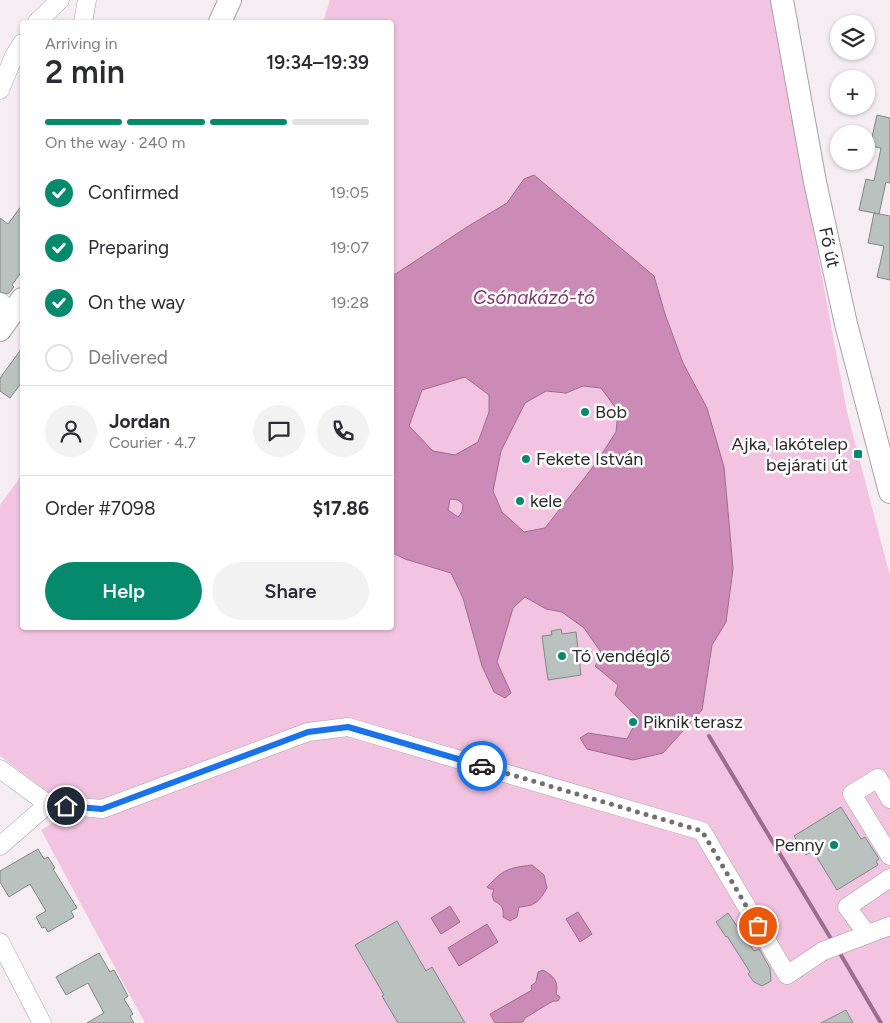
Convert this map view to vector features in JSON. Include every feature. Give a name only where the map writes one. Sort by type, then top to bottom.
[{"type":"main road","points":[[221,20],[230,0]]},
{"type":"main road","name":"Fő út","points":[[782,0],[814,182],[846,324],[890,492]]},
{"type":"main road","points":[[0,330],[12,304]]},
{"type":"street","points":[[40,20],[60,0]]},
{"type":"street","points":[[82,20],[87,0]]},
{"type":"street","points":[[0,90],[20,50]]},
{"type":"street","points":[[0,769],[48,804],[102,809],[308,732],[348,727],[702,831],[788,975],[823,951],[890,926]]},
{"type":"street","points":[[890,799],[878,778],[852,794],[890,856]]},
{"type":"street","points":[[0,846],[48,804]]},
{"type":"street","points":[[867,934],[847,907],[890,878]]},
{"type":"street","points":[[0,942],[42,1023]]},
{"type":"shaded area","points":[[330,0],[771,0],[847,412],[890,576],[890,1023],[145,1023],[41,830],[59,819],[52,795],[0,756],[0,505],[20,478],[20,630],[394,630],[394,20],[324,20]]},
{"type":"water","name":"Csónakázó-tó","points":[[534,175],[654,276],[665,314],[683,363],[707,408],[724,467],[733,569],[726,622],[712,645],[702,710],[663,753],[633,760],[587,749],[580,738],[588,733],[627,739],[638,718],[615,695],[618,685],[595,666],[603,655],[584,628],[562,612],[546,609],[525,597],[513,608],[497,662],[511,693],[505,698],[494,692],[482,666],[463,598],[451,573],[405,559],[394,554],[394,275],[507,203],[524,179]],"holes":[[[465,377],[489,395],[489,412],[478,442],[455,455],[433,451],[409,426],[422,390]],[[583,386],[601,388],[618,411],[616,432],[596,463],[545,528],[524,532],[502,512],[493,491],[501,451],[525,403],[546,391],[566,393]],[[450,499],[458,500],[463,504],[462,512],[458,517],[448,510]]]},
{"type":"water","points":[[532,865],[544,875],[547,888],[542,897],[536,902],[529,906],[519,907],[517,917],[510,921],[503,917],[502,907],[494,901],[492,895],[494,889],[487,887],[507,870]]},
{"type":"water","points":[[450,906],[460,922],[441,934],[431,918]]},
{"type":"water","points":[[578,912],[592,934],[580,942],[566,919]]},
{"type":"water","points":[[487,924],[498,942],[459,966],[448,948]]},
{"type":"water","points":[[543,970],[555,980],[557,986],[556,994],[560,997],[558,1001],[553,1001],[525,1018],[523,1022],[495,1023],[490,1014],[532,990],[531,986],[536,982],[538,972]]},
{"type":"building","points":[[877,115],[890,118],[890,183],[886,182],[879,214],[859,210],[866,179],[874,181],[881,148],[875,147],[875,125]]},
{"type":"building","points":[[20,208],[20,274],[12,285],[14,287],[8,294],[0,292],[0,218],[8,224]]},
{"type":"building","points":[[874,213],[890,216],[890,280],[877,277],[884,246],[868,243]]},
{"type":"building","points":[[20,351],[20,385],[10,398],[0,391],[0,378]]},
{"type":"building","name":"Tó vendéglő","points":[[561,629],[562,634],[576,632],[581,675],[548,680],[542,636],[552,635],[551,631]]},
{"type":"building","name":"Penny","points":[[841,807],[861,839],[865,837],[879,859],[876,861],[878,865],[837,890],[813,851],[806,855],[794,836]]},
{"type":"building","points":[[38,849],[44,859],[48,857],[55,868],[53,869],[77,908],[71,911],[74,917],[48,932],[45,927],[42,928],[36,917],[46,911],[30,884],[9,897],[0,882],[0,871]]},
{"type":"building","points":[[728,913],[754,951],[759,949],[770,968],[771,981],[762,986],[754,982],[748,974],[750,972],[716,922]]},
{"type":"building","points":[[397,921],[426,971],[432,967],[465,1023],[398,1023],[355,945]]},
{"type":"building","points":[[99,953],[110,972],[114,970],[128,996],[124,999],[133,1014],[130,1016],[134,1023],[87,1023],[104,1013],[88,983],[66,995],[56,977]]},
{"type":"building","points":[[846,1010],[853,1023],[821,1023]]},
{"type":"waterway","points":[[709,736],[833,942]]},
{"type":"waterway","points":[[838,950],[881,1023]]},
{"type":"way so far","points":[[482,766],[702,831],[758,926]]},
{"type":"place","name":"Bob","points":[[585,412]]},
{"type":"place","name":"Ajka, lakótelep bejárati út","points":[[858,454]]},
{"type":"place","name":"Fekete István","points":[[526,459]]},
{"type":"place","name":"kele","points":[[520,501]]},
{"type":"place","name":"Tó vendéglő","points":[[562,656]]},
{"type":"place","name":"Piknik terasz","points":[[633,722]]},
{"type":"place","name":"Penny","points":[[834,845]]},
{"type":"route","points":[[66,806],[102,809],[308,732],[348,727],[482,766]]}]
